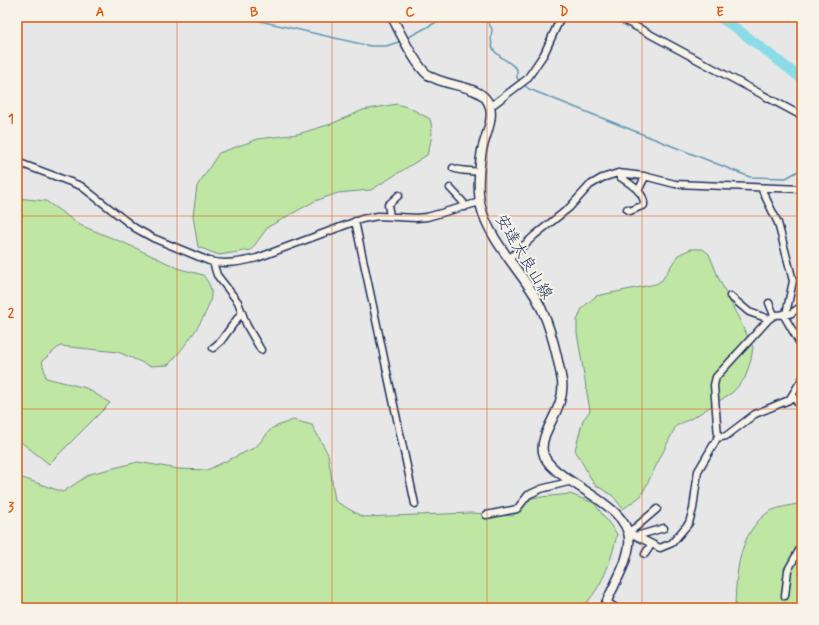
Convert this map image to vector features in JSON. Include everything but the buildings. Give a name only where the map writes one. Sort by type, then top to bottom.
[{"type":"main road","points":[[392,17],[428,75],[443,83],[478,92],[486,99],[490,107]]},
{"type":"main road","name":"安達太良山線","points":[[490,107],[490,118],[482,150],[480,202],[485,218],[493,235],[510,258],[541,308],[552,339],[562,380],[563,391],[561,403],[544,442],[543,451],[552,468],[596,496],[612,511],[632,534]]},
{"type":"main road","points":[[605,605],[626,559],[632,534]]},
{"type":"street","points":[[490,107],[520,86],[527,79],[544,54],[561,17]]},
{"type":"street","points":[[618,17],[802,116]]},
{"type":"street","points":[[17,162],[81,186],[135,228],[153,238],[213,262],[230,263],[258,258],[355,221],[372,217],[390,216],[416,218],[465,207],[480,202]]},
{"type":"street","points":[[454,168],[458,171],[470,170],[480,172]]},
{"type":"street","points":[[618,173],[620,177],[638,191],[644,201],[644,205],[630,211],[627,209]]},
{"type":"street","points":[[510,258],[535,234],[569,208],[590,185],[602,178],[618,173],[675,184],[802,189]]},
{"type":"street","points":[[638,191],[645,177]]},
{"type":"street","points":[[450,188],[463,202],[465,207]]},
{"type":"street","points":[[761,188],[778,223],[793,280],[784,314],[802,347]]},
{"type":"street","points":[[390,216],[388,205],[399,195]]},
{"type":"street","points":[[355,221],[415,504]]},
{"type":"street","points":[[213,262],[218,275],[238,302],[247,326],[261,350]]},
{"type":"street","points":[[730,296],[749,312],[772,317],[790,314],[802,306]]},
{"type":"street","points":[[769,303],[772,317]]},
{"type":"street","points":[[213,348],[226,335],[242,312]]},
{"type":"street","points":[[632,534],[660,548],[668,546],[686,527],[693,509],[698,471],[718,438],[719,430],[714,385],[716,378],[772,317]]},
{"type":"street","points":[[718,438],[726,436],[755,414],[782,404],[793,396],[802,379]]},
{"type":"street","points":[[793,396],[802,409]]},
{"type":"street","points":[[486,515],[517,509],[528,495],[541,489],[572,480]]},
{"type":"street","points":[[632,534],[636,527],[657,509]]},
{"type":"street","points":[[632,534],[664,528]]},
{"type":"street","points":[[645,554],[651,544]]},
{"type":"street","points":[[785,596],[788,570],[802,545]]},
{"type":"street","points":[[605,605],[616,608]]},
{"type":"green space","points":[[397,104],[410,108],[430,119],[432,133],[427,155],[371,190],[338,193],[315,201],[268,227],[251,250],[219,255],[198,247],[193,216],[197,186],[219,153],[258,139],[298,134],[331,124],[363,110]]},
{"type":"green space","points":[[17,198],[46,201],[80,225],[129,245],[180,269],[203,275],[211,289],[211,299],[196,330],[181,351],[168,365],[150,366],[118,352],[60,346],[42,361],[46,378],[86,388],[110,403],[49,464],[17,439]]},
{"type":"green space","points":[[691,249],[703,249],[709,254],[719,279],[753,347],[751,360],[745,378],[733,392],[696,416],[676,426],[641,496],[623,509],[613,496],[594,484],[575,450],[583,420],[590,411],[577,333],[577,321],[582,308],[596,296],[656,284],[662,280],[678,255]]},
{"type":"green space","points":[[293,420],[312,425],[328,454],[335,501],[363,517],[471,513],[513,516],[532,498],[570,494],[594,503],[617,534],[609,565],[605,574],[595,592],[582,608],[17,608],[17,476],[63,492],[90,474],[138,462],[178,469],[207,470],[256,447],[272,428]]},
{"type":"green space","points":[[802,503],[802,608],[735,608],[736,582],[740,556],[750,532],[757,522],[770,511]]},
{"type":"waterway","points":[[242,17],[370,46],[386,46],[402,41]]},
{"type":"waterway","points":[[407,38],[444,18],[455,17]]},
{"type":"waterway","points":[[470,17],[488,22],[492,29],[491,38],[494,50],[517,69],[517,78],[521,82]]},
{"type":"waterway","points":[[719,17],[736,28],[802,79]]},
{"type":"waterway","points":[[524,85],[529,89],[750,177],[786,178],[802,169]]},
{"type":"waterway","points":[[253,608],[280,608]]}]
